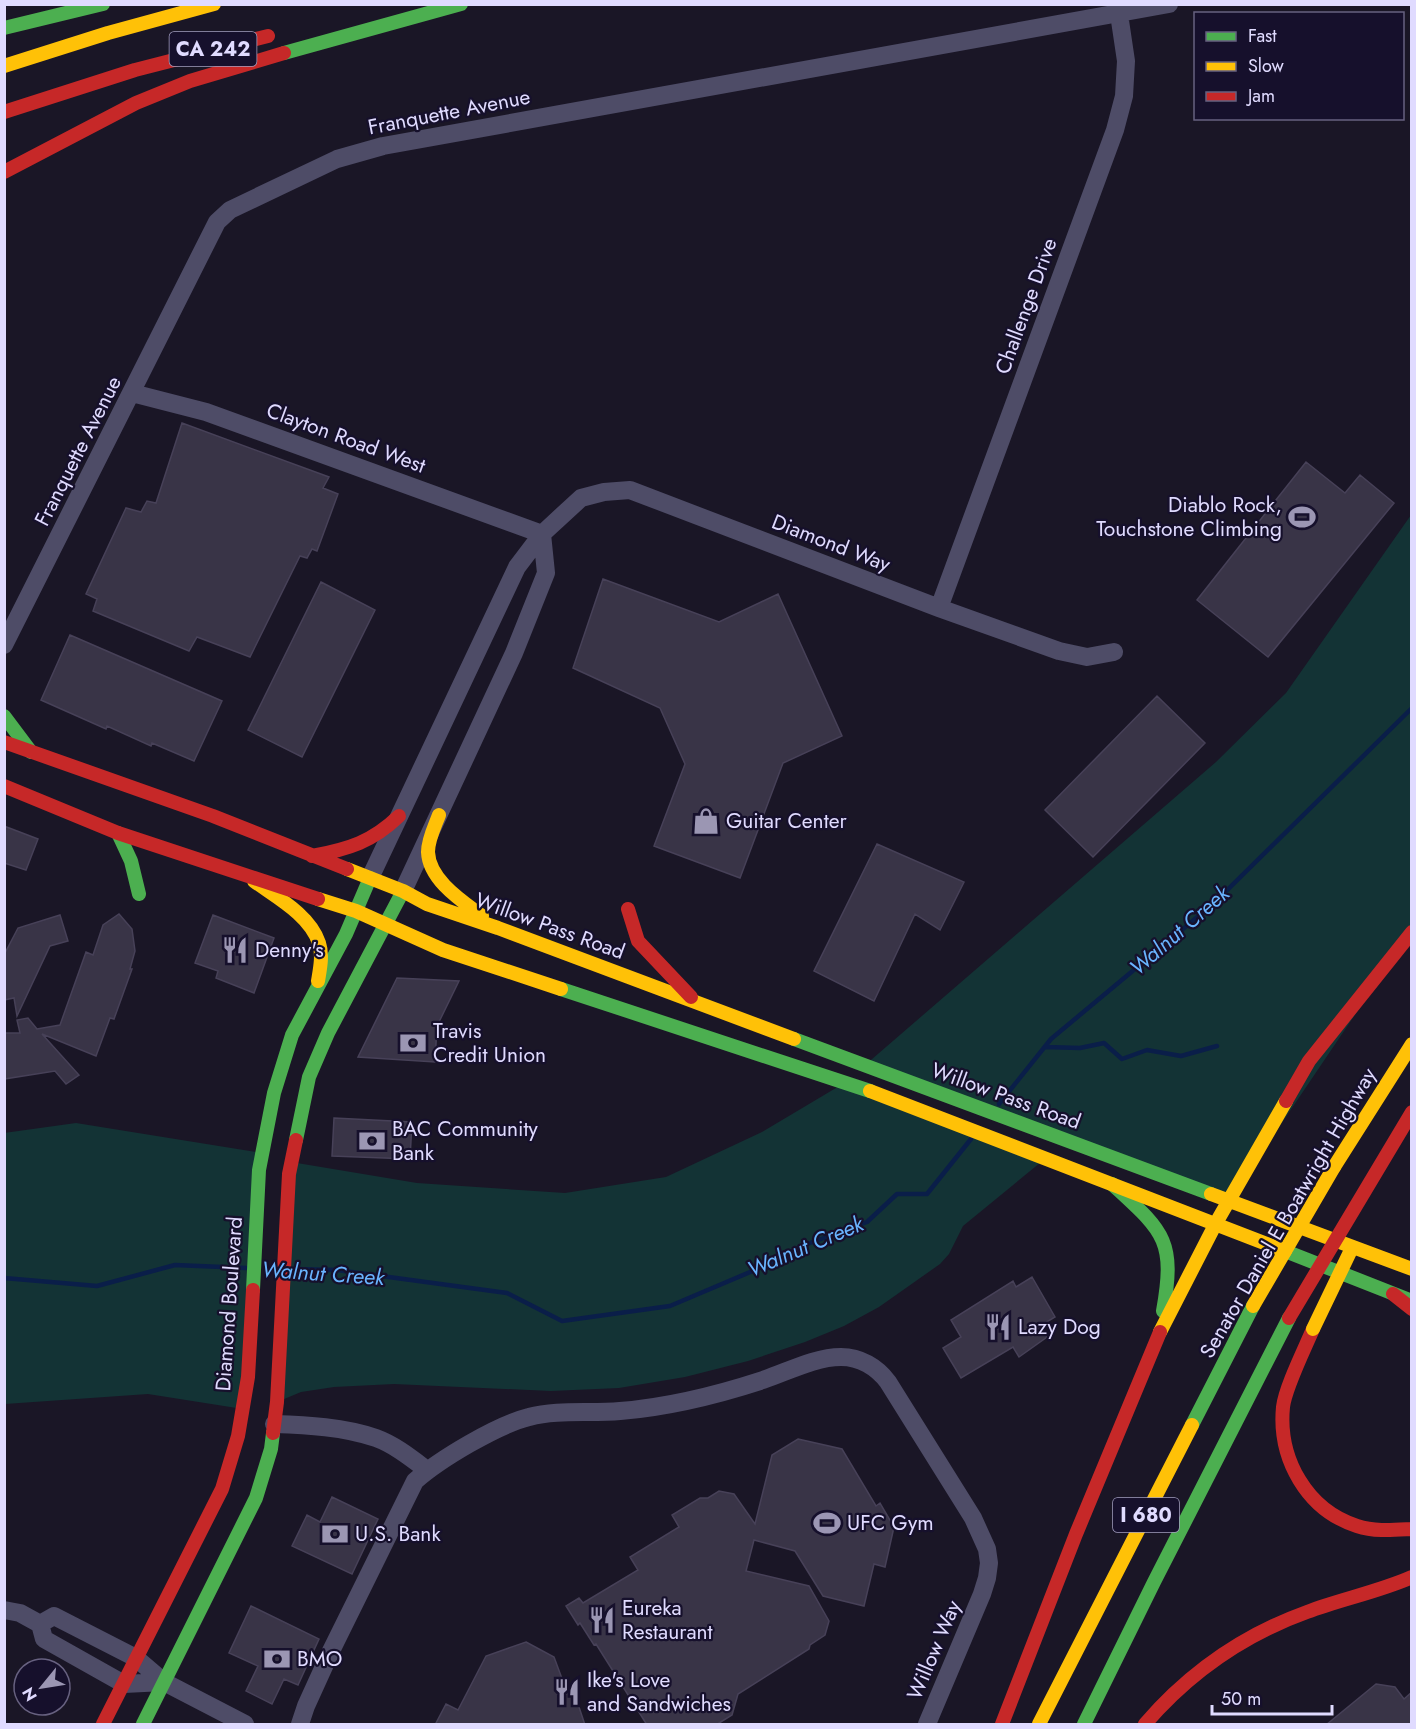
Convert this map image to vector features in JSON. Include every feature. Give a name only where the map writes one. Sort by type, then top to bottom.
[{"type":"main road","points":[[4,28],[103,4]]},
{"type":"main road","name":"CA 242","points":[[4,66],[147,21],[214,4]]},
{"type":"main road","points":[[370,15],[428,4]]},
{"type":"main road","points":[[4,172],[136,103],[190,81],[461,4]]},
{"type":"main road","name":"CA 242","points":[[4,112],[71,88],[177,57],[279,33]]},
{"type":"main road","points":[[4,716],[31,752]]},
{"type":"main road","name":"Willow Pass Road","points":[[4,742],[213,816],[403,891],[427,904],[498,928],[1412,1269]]},
{"type":"main road","name":"Willow Pass Road","points":[[4,786],[118,833],[356,912],[442,950],[846,1083],[1216,1223],[1393,1294]]},
{"type":"main road","points":[[439,815],[428,850],[429,863],[457,897],[498,928]]},
{"type":"main road","points":[[312,856],[341,851],[362,843],[382,833],[399,816]]},
{"type":"main road","points":[[118,833],[131,861],[139,894]]},
{"type":"main road","points":[[249,877],[311,927],[319,945],[320,968],[317,987]]},
{"type":"main road","name":"Diamond Boulevard","points":[[103,1725],[222,1489],[238,1436],[248,1377],[259,1170],[274,1093],[288,1046],[301,1015],[356,912],[370,878]]},
{"type":"main road","points":[[143,1725],[256,1498],[271,1449],[278,1378],[289,1174],[309,1077],[328,1033],[403,891]]},
{"type":"main road","points":[[628,909],[638,940],[697,1003]]},
{"type":"main road","points":[[1002,1725],[1076,1534],[1161,1328],[1216,1223],[1309,1061],[1412,932]]},
{"type":"main road","points":[[301,1015],[307,1029],[304,1041]]},
{"type":"main road","name":"Senator Daniel E Boatwright Highway","points":[[1039,1725],[1253,1306],[1334,1167],[1412,1044]]},
{"type":"main road","points":[[296,1074],[298,1082],[306,1090]]},
{"type":"main road","name":"I 680","points":[[1084,1725],[1289,1318],[1412,1113]]},
{"type":"main road","points":[[1375,1200],[1412,1124]]},
{"type":"main road","points":[[1112,1184],[1158,1229],[1167,1251],[1167,1284],[1161,1328]]},
{"type":"main road","points":[[1360,1232],[1313,1329],[1283,1405],[1284,1444],[1293,1474],[1312,1499],[1329,1514],[1366,1530],[1391,1533],[1412,1529]]},
{"type":"main road","points":[[1393,1294],[1412,1301]]},
{"type":"main road","points":[[1393,1294],[1412,1309]]},
{"type":"main road","points":[[1145,1725],[1175,1692],[1218,1656],[1260,1631],[1306,1612],[1412,1577]]},
{"type":"street","name":"Franquette Avenue","points":[[4,645],[10,622],[132,393],[210,235],[222,216],[230,210],[338,159],[382,146],[1170,4]]},
{"type":"street","name":"Challenge Drive","points":[[939,608],[1115,130],[1125,84],[1125,61],[1119,14]]},
{"type":"street","name":"Clayton Road West","points":[[132,393],[206,412],[542,534]]},
{"type":"street","name":"Diamond Way","points":[[370,878],[518,567],[542,534],[581,498],[604,492],[630,490],[939,608],[1059,651],[1087,657],[1114,652]]},
{"type":"street","points":[[403,891],[514,653],[546,573],[542,534]]},
{"type":"street","name":"Willow Way","points":[[427,1470],[494,1430],[530,1416],[624,1411],[672,1404],[726,1391],[826,1359],[842,1357],[870,1365],[882,1373],[888,1382],[973,1518],[987,1549],[989,1563],[982,1594],[927,1725]]},
{"type":"street","points":[[274,1424],[304,1425],[376,1438],[405,1453],[427,1470],[415,1481],[331,1651],[306,1706],[300,1725]]},
{"type":"street","points":[[4,1610],[20,1613],[40,1624],[44,1639],[124,1684],[164,1682]]},
{"type":"street","points":[[40,1624],[54,1616],[136,1658],[164,1682],[245,1725]]},
{"type":"green space","points":[[1411,515],[1411,932],[1229,1201],[864,1066],[1216,762],[1286,693]]},
{"type":"green space","points":[[846,1082],[1046,1158],[963,1226],[949,1254],[940,1264],[879,1307],[844,1326],[748,1361],[685,1377],[619,1388],[551,1391],[394,1384],[334,1387],[301,1392],[277,1402],[291,1162],[417,1183],[565,1193],[666,1177],[762,1132]]},
{"type":"green space","points":[[76,1123],[262,1153],[243,1409],[148,1394],[5,1404],[4,1133]]},
{"type":"building","points":[[182,423],[329,477],[323,488],[338,494],[317,551],[312,549],[307,558],[300,556],[250,657],[197,637],[189,651],[93,611],[97,599],[86,594],[126,508],[141,512],[147,501],[156,503]]},
{"type":"building","points":[[1306,462],[1345,493],[1360,475],[1394,503],[1268,657],[1197,600]]},
{"type":"building","points":[[603,579],[719,622],[778,594],[842,736],[783,763],[740,878],[654,846],[685,764],[660,708],[573,668]]},
{"type":"building","points":[[321,582],[375,610],[302,757],[248,730]]},
{"type":"building","points":[[70,635],[222,701],[194,761],[152,743],[151,746],[107,726],[106,729],[41,700]]},
{"type":"building","points":[[1157,696],[1205,743],[1093,857],[1045,810]]},
{"type":"building","points":[[4,826],[38,839],[26,870],[4,863]]},
{"type":"building","points":[[877,844],[964,882],[940,930],[915,914],[874,1001],[814,971]]},
{"type":"building","points":[[119,914],[132,929],[135,951],[130,969],[132,969],[114,1019],[110,1018],[96,1056],[42,1034],[79,1075],[66,1084],[55,1071],[4,1079],[4,1033],[20,1033],[17,1020],[28,1018],[37,1029],[60,1025],[86,952],[93,955],[103,925]]},
{"type":"building","points":[[60,915],[68,941],[50,946],[17,1016],[14,998],[4,1000],[4,955],[18,928]]},
{"type":"building","name":"Denny's","points":[[213,915],[274,938],[254,993],[216,978],[218,971],[195,963]]},
{"type":"building","points":[[397,978],[459,981],[437,1026],[435,1062],[358,1057]]},
{"type":"building","name":"BAC Community Bank","points":[[334,1118],[412,1122],[410,1159],[332,1156]]},
{"type":"building","name":"Lazy Dog","points":[[1032,1277],[1055,1317],[1040,1326],[1047,1337],[1019,1357],[1013,1347],[961,1378],[943,1348],[961,1337],[951,1320],[1013,1281],[1016,1287]]},
{"type":"building","points":[[798,1439],[842,1449],[876,1506],[880,1503],[894,1527],[885,1567],[874,1564],[864,1606],[823,1596],[795,1551],[754,1540],[746,1571],[809,1586],[829,1621],[825,1635],[810,1645],[809,1649],[738,1694],[732,1715],[716,1725],[647,1725],[596,1644],[594,1645],[580,1623],[578,1625],[566,1606],[579,1598],[583,1603],[638,1570],[630,1557],[679,1527],[672,1515],[700,1498],[708,1498],[719,1491],[734,1494],[755,1524],[772,1455]]},
{"type":"building","name":"U.S. Bank","points":[[332,1497],[378,1519],[352,1574],[292,1546],[307,1515],[320,1522]]},
{"type":"building","name":"BMO","points":[[251,1606],[319,1639],[298,1685],[284,1679],[272,1704],[246,1691],[258,1666],[229,1653]]},
{"type":"building","points":[[526,1642],[554,1657],[564,1684],[573,1689],[585,1725],[435,1725],[446,1704],[458,1710],[486,1656]]},
{"type":"building","points":[[1376,1684],[1395,1687],[1404,1699],[1412,1692],[1412,1725],[1326,1725]]},
{"type":"waterway","name":"Walnut Creek","points":[[999,1104],[1051,1039],[1213,904],[1412,708]]},
{"type":"waterway","points":[[1045,1047],[1080,1048],[1104,1043],[1122,1059],[1147,1050],[1181,1056],[1217,1046]]},
{"type":"waterway","name":"Walnut Creek","points":[[293,1269],[337,1270],[507,1293],[562,1321],[670,1306],[762,1267],[802,1246],[867,1222],[897,1194],[927,1194],[971,1139]]},
{"type":"waterway","name":"Walnut Creek","points":[[4,1278],[97,1286],[175,1265],[246,1268]]},
{"type":"traffic: fast","points":[[4,28],[103,4]]},
{"type":"traffic: fast","points":[[284,53],[461,4]]},
{"type":"traffic: fast","points":[[4,716],[31,752]]},
{"type":"traffic: fast","points":[[118,833],[131,861],[139,894]]},
{"type":"traffic: fast","points":[[253,1290],[259,1170],[274,1093],[292,1035],[346,934],[370,878]]},
{"type":"traffic: fast","points":[[296,1140],[309,1077],[328,1033],[403,891]]},
{"type":"traffic: fast","points":[[561,989],[870,1091]]},
{"type":"traffic: fast","points":[[794,1039],[1211,1194]]},
{"type":"traffic: fast","points":[[1112,1184],[1143,1214],[1162,1238],[1168,1267],[1163,1311]]},
{"type":"traffic: fast","points":[[1285,1251],[1412,1301]]},
{"type":"traffic: fast","points":[[1192,1425],[1253,1306]]},
{"type":"traffic: fast","points":[[1084,1724],[1289,1318]]},
{"type":"traffic: fast","points":[[143,1724],[256,1498],[271,1449],[273,1433]]},
{"type":"traffic: slow","points":[[4,66],[108,33],[214,4]]},
{"type":"traffic: slow","points":[[439,815],[429,842],[428,852],[434,872],[448,889],[482,916]]},
{"type":"traffic: slow","points":[[347,869],[403,891],[427,904],[498,928],[794,1039]]},
{"type":"traffic: slow","points":[[254,881],[300,915],[315,933],[321,952],[318,981]]},
{"type":"traffic: slow","points":[[318,899],[356,911],[443,950],[561,989]]},
{"type":"traffic: slow","points":[[1334,1167],[1412,1044]]},
{"type":"traffic: slow","points":[[870,1091],[1285,1251]]},
{"type":"traffic: slow","points":[[1160,1332],[1216,1223],[1286,1101]]},
{"type":"traffic: slow","points":[[1253,1306],[1334,1167]]},
{"type":"traffic: slow","points":[[1211,1194],[1412,1269]]},
{"type":"traffic: slow","points":[[1313,1329],[1350,1252]]},
{"type":"traffic: slow","points":[[1039,1724],[1192,1425]]},
{"type":"traffic: jam","points":[[4,112],[135,70],[268,36]]},
{"type":"traffic: jam","points":[[4,172],[136,103],[190,81],[284,53]]},
{"type":"traffic: jam","points":[[4,742],[213,816],[347,869]]},
{"type":"traffic: jam","points":[[4,786],[118,833],[318,899]]},
{"type":"traffic: jam","points":[[312,856],[359,843],[379,832],[399,816]]},
{"type":"traffic: jam","points":[[628,909],[638,941],[691,997]]},
{"type":"traffic: jam","points":[[1286,1101],[1309,1061],[1412,932]]},
{"type":"traffic: jam","points":[[1289,1318],[1412,1112]]},
{"type":"traffic: jam","points":[[273,1433],[277,1402],[289,1174],[296,1140]]},
{"type":"traffic: jam","points":[[103,1724],[222,1489],[238,1436],[248,1377],[253,1290]]},
{"type":"traffic: jam","points":[[1393,1294],[1412,1309]]},
{"type":"traffic: jam","points":[[1313,1329],[1291,1379],[1283,1407],[1285,1445],[1299,1480],[1324,1508],[1357,1526],[1384,1530],[1412,1529]]},
{"type":"traffic: jam","points":[[1002,1724],[1076,1534],[1160,1332]]},
{"type":"traffic: jam","points":[[1145,1724],[1180,1688],[1239,1644],[1283,1621],[1412,1577]]},
{"type":"place","name":"Diablo Rock, Touchstone Climbing","points":[[1302,517]]},
{"type":"place","name":"Guitar Center","points":[[706,821]]},
{"type":"place","name":"Denny's","points":[[235,950]]},
{"type":"place","name":"Travis Credit Union","points":[[413,1043]]},
{"type":"place","name":"BAC Community Bank","points":[[372,1141]]},
{"type":"place","name":"Lazy Dog","points":[[998,1327]]},
{"type":"place","name":"UFC Gym","points":[[827,1523]]},
{"type":"place","name":"U.S. Bank","points":[[335,1534]]},
{"type":"place","name":"Eureka Restaurant","points":[[602,1620]]},
{"type":"place","name":"BMO","points":[[277,1659]]},
{"type":"place","name":"Ike's Love and Sandwiches","points":[[567,1692]]}]
